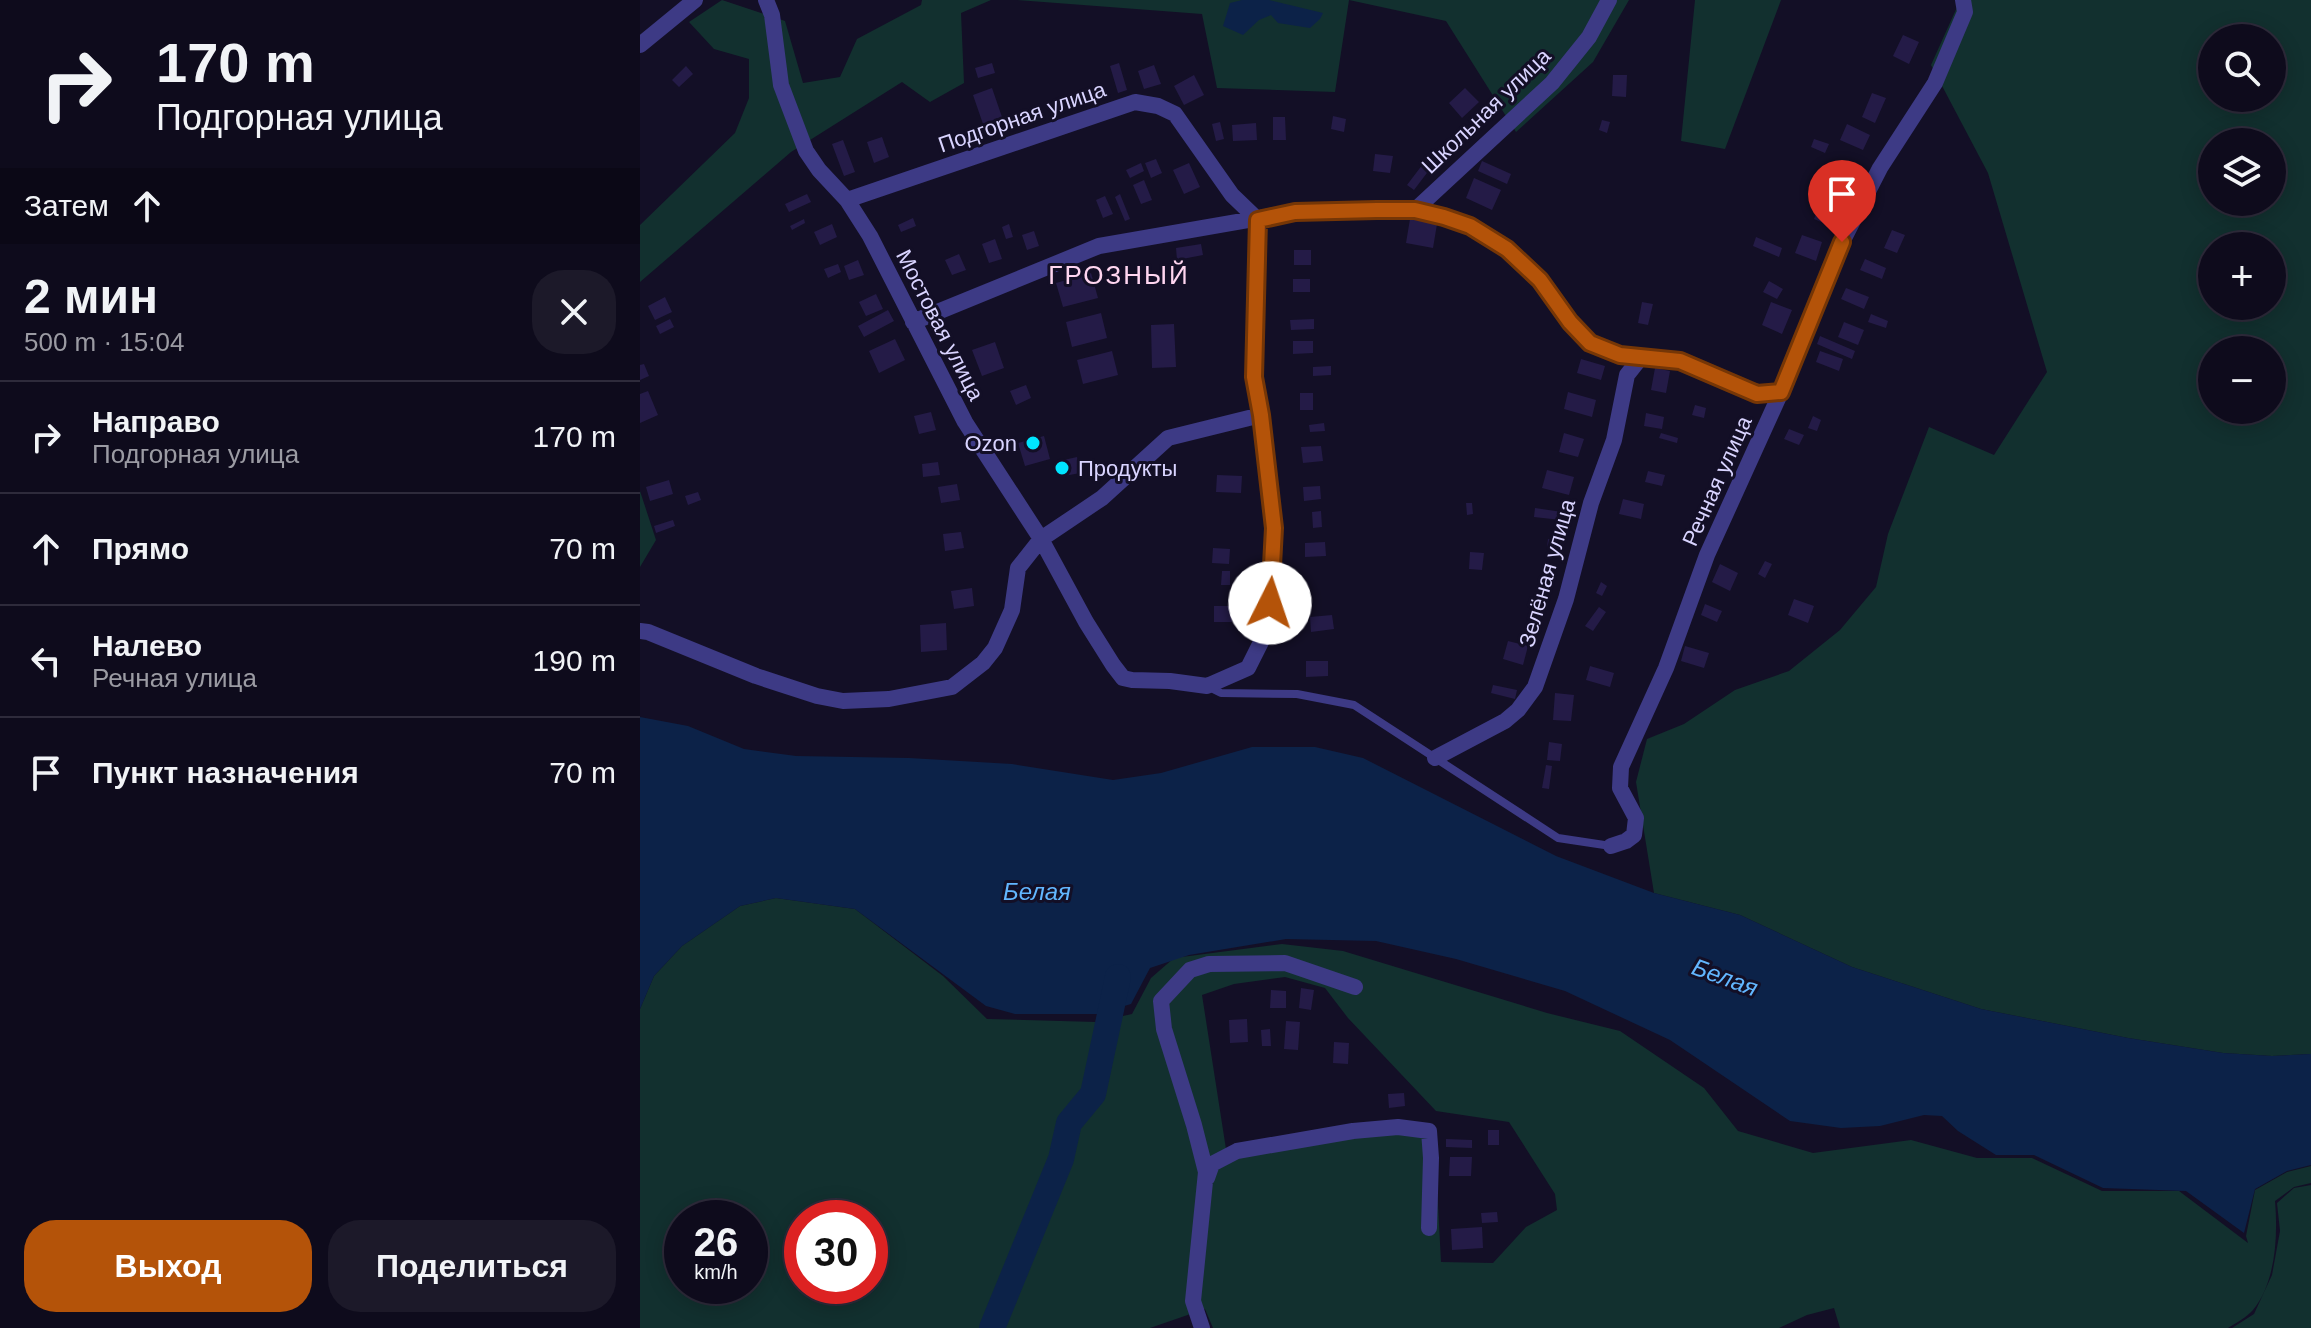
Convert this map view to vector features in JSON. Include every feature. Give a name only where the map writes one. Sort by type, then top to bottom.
[{"type":"street","points":[[640,45],[695,0]]},
{"type":"street","name":"Мостовая улица","points":[[766,0],[772,15],[781,85],[806,151],[847,200],[870,236],[965,422],[1041,539],[1086,622],[1123,678],[1207,686]]},
{"type":"street","name":"Школьная улица","points":[[1415,210],[1552,83],[1589,37],[1609,0]]},
{"type":"street","name":"Речная улица","points":[[1611,846],[1634,835],[1636,818],[1620,788],[1621,767],[1666,668],[1707,555],[1781,392],[1842,242],[1880,168],[1935,83],[1965,12],[1963,0]]},
{"type":"street","name":"Подгорная улица","points":[[847,200],[1135,102],[1158,106],[1175,114],[1232,195],[1258,220]]},
{"type":"street","points":[[913,322],[1099,246],[1295,212],[1415,210],[1470,226],[1507,249],[1540,280],[1570,322],[1590,343],[1620,355],[1680,361],[1757,394],[1781,392]]},
{"type":"street","points":[[1207,686],[1248,668],[1268,628],[1274,528],[1254,377],[1258,220]]},
{"type":"street","name":"Зелёная улица","points":[[1435,758],[1505,721],[1518,710],[1535,687],[1566,599],[1591,503],[1614,440],[1627,375],[1642,356]]},
{"type":"street","points":[[640,631],[817,696],[843,701],[889,699],[952,687],[983,663],[995,648],[1012,610],[1018,568],[1041,539],[1102,498],[1168,438],[1261,415]]},
{"type":"street","points":[[1202,1328],[1193,1301],[1206,1172],[1164,1029],[1161,1001],[1190,970],[1209,964],[1285,963],[1355,987]]},
{"type":"street","points":[[1204,1188],[1212,1164],[1237,1151],[1368,1130],[1398,1127],[1429,1131],[1429,1228]]},
{"type":"lane","points":[[1207,686],[1221,693],[1297,694],[1354,705],[1558,838],[1611,846]]},
{"type":"green space","points":[[722,0],[785,21],[803,83],[840,77],[857,39],[921,5],[922,0],[991,0],[961,13],[964,83],[930,102],[902,82],[791,152],[640,282],[640,225],[735,133],[749,98],[749,59],[714,49],[689,22]]},
{"type":"green space","points":[[1017,0],[1349,0],[1335,92],[1217,88],[1202,14]]},
{"type":"green space","points":[[1349,0],[1629,0],[1593,62],[1516,132],[1446,21]]},
{"type":"green space","points":[[1695,0],[1781,0],[1725,149],[1681,141]]},
{"type":"green space","points":[[1957,0],[2311,0],[2311,1054],[2272,1056],[2223,1053],[1981,1009],[1852,967],[1740,915],[1654,893],[1636,782],[1647,739],[1684,724],[1735,690],[1789,671],[1840,630],[1876,587],[1888,534],[1929,427],[1994,455],[2047,372],[1988,173],[1931,65],[1958,5]]},
{"type":"green space","points":[[640,491],[656,540],[640,567]]},
{"type":"green space","points":[[776,898],[855,909],[943,976],[987,1019],[1096,1022],[1132,1014],[1151,978],[1174,958],[1282,944],[1343,951],[1547,1013],[1620,1031],[1704,1088],[1738,1131],[1813,1153],[1911,1140],[1977,1158],[2032,1158],[2102,1191],[2179,1191],[2248,1243],[2246,1236],[2255,1190],[2287,1172],[2311,1166],[2311,1183],[2294,1187],[2275,1201],[2274,1258],[2267,1286],[2253,1310],[2228,1328],[1840,1328],[1834,1308],[1807,1315],[1779,1328],[1213,1328],[1205,1309],[1150,1328],[640,1328],[640,1009],[654,976],[682,946],[740,906]],"holes":[[[1285,977],[1325,988],[1348,1018],[1436,1111],[1509,1122],[1555,1194],[1557,1210],[1526,1227],[1493,1263],[1441,1262],[1434,1128],[1226,1149],[1202,995],[1234,984]]]},
{"type":"green space","points":[[2311,1185],[2311,1328],[2232,1328],[2254,1314],[2272,1275],[2280,1231],[2277,1203],[2294,1188]]},
{"type":"water","points":[[1269,0],[1323,13],[1310,28],[1278,23],[1271,15],[1259,20],[1243,35],[1223,26],[1230,3]]},
{"type":"water","name":"Белая","points":[[640,717],[688,726],[744,749],[796,756],[1012,764],[1113,780],[1161,773],[1252,747],[1315,747],[1363,758],[1556,856],[1654,893],[1740,915],[1852,967],[1981,1009],[2223,1053],[2272,1056],[2311,1054],[2311,1165],[2287,1171],[2255,1189],[2244,1233],[2186,1191],[2103,1188],[2034,1155],[1996,1155],[1958,1131],[1942,1116],[1924,1115],[1880,1126],[1841,1128],[1790,1121],[1670,1040],[1565,991],[1456,959],[1376,941],[1286,939],[1189,955],[1150,968],[1131,1004],[1097,1014],[1015,1014],[986,1006],[855,909],[776,898],[740,906],[682,946],[654,976],[640,1009]]},
{"type":"building","points":[[1903,35],[1919,42],[1909,64],[1893,56]]},
{"type":"building","points":[[992,63],[995,73],[978,78],[975,68]]},
{"type":"building","points":[[1119,63],[1127,90],[1118,93],[1110,66]]},
{"type":"building","points":[[1154,65],[1161,84],[1144,89],[1138,71]]},
{"type":"building","points":[[686,66],[693,74],[679,87],[672,80]]},
{"type":"building","points":[[1194,75],[1204,95],[1184,105],[1174,86]]},
{"type":"building","points":[[1613,75],[1627,75],[1626,97],[1612,96]]},
{"type":"building","points":[[992,88],[1002,117],[983,124],[973,95]]},
{"type":"building","points":[[1465,88],[1479,102],[1462,118],[1449,103]]},
{"type":"building","points":[[1872,93],[1886,98],[1875,123],[1862,117]]},
{"type":"building","points":[[1333,116],[1346,119],[1344,132],[1331,129]]},
{"type":"building","points":[[1273,117],[1285,117],[1286,140],[1273,140]]},
{"type":"building","points":[[1602,120],[1610,122],[1607,133],[1599,130]]},
{"type":"building","points":[[1220,122],[1224,139],[1216,141],[1212,124]]},
{"type":"building","points":[[1256,123],[1257,140],[1233,141],[1232,125]]},
{"type":"building","points":[[1847,124],[1870,135],[1863,150],[1840,140]]},
{"type":"building","points":[[882,137],[889,157],[874,163],[867,142]]},
{"type":"building","points":[[1814,139],[1829,144],[1825,153],[1811,147]]},
{"type":"building","points":[[843,140],[855,172],[844,176],[832,144]]},
{"type":"building","points":[[1375,154],[1393,156],[1390,173],[1373,171]]},
{"type":"building","points":[[1429,156],[1436,161],[1414,190],[1407,185]]},
{"type":"building","points":[[1156,159],[1162,173],[1151,178],[1145,163]]},
{"type":"building","points":[[1482,161],[1511,174],[1507,184],[1478,171]]},
{"type":"building","points":[[1141,163],[1144,171],[1130,178],[1126,170]]},
{"type":"building","points":[[1189,163],[1200,187],[1184,194],[1173,170]]},
{"type":"building","points":[[1474,178],[1501,190],[1492,210],[1466,198]]},
{"type":"building","points":[[1144,180],[1152,200],[1141,204],[1133,185]]},
{"type":"building","points":[[1829,181],[1846,188],[1843,196],[1825,189]]},
{"type":"building","points":[[807,194],[811,202],[789,212],[785,204]]},
{"type":"building","points":[[1120,194],[1130,219],[1125,221],[1115,197]]},
{"type":"building","points":[[1105,196],[1113,214],[1103,218],[1096,200]]},
{"type":"building","points":[[1820,204],[1838,212],[1831,226],[1814,219]]},
{"type":"building","points":[[913,218],[916,226],[901,232],[898,225]]},
{"type":"building","points":[[804,219],[805,223],[792,230],[790,226]]},
{"type":"building","points":[[1410,219],[1437,224],[1433,248],[1406,243]]},
{"type":"building","points":[[832,224],[837,237],[820,245],[814,232]]},
{"type":"building","points":[[1009,224],[1013,237],[1006,239],[1002,227]]},
{"type":"building","points":[[1892,230],[1905,235],[1897,253],[1884,248]]},
{"type":"building","points":[[1034,231],[1039,246],[1027,250],[1022,235]]},
{"type":"building","points":[[1802,235],[1822,242],[1816,261],[1795,253]]},
{"type":"building","points":[[1756,237],[1782,248],[1779,257],[1753,246]]},
{"type":"building","points":[[995,239],[1002,259],[989,263],[982,244]]},
{"type":"building","points":[[1201,244],[1203,255],[1177,260],[1176,248]]},
{"type":"building","points":[[1294,250],[1311,250],[1311,265],[1294,265]]},
{"type":"building","points":[[959,254],[966,270],[952,275],[945,260]]},
{"type":"building","points":[[1865,259],[1886,268],[1882,279],[1860,270]]},
{"type":"building","points":[[858,260],[864,275],[849,280],[844,266]]},
{"type":"building","points":[[838,264],[841,272],[828,278],[824,269]]},
{"type":"building","points":[[1091,273],[1098,298],[1063,307],[1056,283]]},
{"type":"building","points":[[1293,279],[1310,279],[1310,292],[1293,292]]},
{"type":"building","points":[[1769,281],[1783,289],[1777,299],[1763,292]]},
{"type":"building","points":[[1846,288],[1869,297],[1864,309],[1841,299]]},
{"type":"building","points":[[876,294],[883,309],[866,316],[859,302]]},
{"type":"building","points":[[665,297],[672,312],[655,320],[648,306]]},
{"type":"building","points":[[1642,302],[1653,304],[1648,325],[1638,323]]},
{"type":"building","points":[[1771,302],[1792,310],[1782,334],[1762,325]]},
{"type":"building","points":[[888,310],[894,321],[864,337],[858,326]]},
{"type":"building","points":[[1101,313],[1107,338],[1072,347],[1066,322]]},
{"type":"building","points":[[1871,314],[1888,321],[1886,328],[1868,322]]},
{"type":"building","points":[[670,319],[674,327],[660,334],[656,326]]},
{"type":"building","points":[[1314,319],[1314,329],[1291,330],[1290,320]]},
{"type":"building","points":[[1844,322],[1864,330],[1858,345],[1838,337]]},
{"type":"building","points":[[1174,324],[1176,367],[1152,368],[1151,325]]},
{"type":"building","points":[[1820,336],[1855,351],[1852,359],[1817,344]]},
{"type":"building","points":[[895,339],[905,360],[879,373],[869,351]]},
{"type":"building","points":[[1293,341],[1313,341],[1313,353],[1293,354]]},
{"type":"building","points":[[995,342],[1004,368],[982,376],[972,350]]},
{"type":"building","points":[[1112,351],[1118,375],[1083,384],[1077,360]]},
{"type":"building","points":[[1820,351],[1843,359],[1839,371],[1816,362]]},
{"type":"building","points":[[1581,359],[1605,366],[1601,380],[1577,373]]},
{"type":"building","points":[[644,364],[649,376],[640,380],[640,365]]},
{"type":"building","points":[[1331,366],[1331,375],[1313,376],[1313,367]]},
{"type":"building","points":[[1655,368],[1670,371],[1666,393],[1651,390]]},
{"type":"building","points":[[1026,385],[1031,398],[1016,405],[1010,391]]},
{"type":"building","points":[[648,391],[658,415],[640,423],[640,394]]},
{"type":"building","points":[[1568,392],[1596,400],[1592,417],[1564,409]]},
{"type":"building","points":[[1300,393],[1313,393],[1313,410],[1300,410]]},
{"type":"building","points":[[1695,405],[1706,408],[1704,418],[1692,415]]},
{"type":"building","points":[[931,412],[936,430],[919,434],[914,416]]},
{"type":"building","points":[[1646,413],[1664,417],[1662,429],[1644,426]]},
{"type":"building","points":[[1813,416],[1821,420],[1817,431],[1808,428]]},
{"type":"building","points":[[1324,423],[1325,431],[1310,432],[1309,425]]},
{"type":"building","points":[[1789,429],[1804,435],[1799,445],[1784,439]]},
{"type":"building","points":[[1564,433],[1584,439],[1578,457],[1559,452]]},
{"type":"building","points":[[1661,433],[1678,438],[1677,443],[1659,438]]},
{"type":"building","points":[[1044,436],[1050,459],[1025,466],[1018,443]]},
{"type":"building","points":[[1321,446],[1323,461],[1303,463],[1301,447]]},
{"type":"building","points":[[1077,457],[1080,473],[1059,477],[1055,462]]},
{"type":"building","points":[[938,462],[940,475],[923,477],[922,464]]},
{"type":"building","points":[[1547,470],[1574,477],[1569,495],[1542,488]]},
{"type":"building","points":[[1648,471],[1665,475],[1662,486],[1645,482]]},
{"type":"building","points":[[1217,475],[1242,476],[1241,493],[1216,492]]},
{"type":"building","points":[[669,480],[673,494],[650,501],[646,487]]},
{"type":"building","points":[[957,484],[960,500],[941,503],[938,487]]},
{"type":"building","points":[[1320,486],[1321,499],[1304,501],[1303,487]]},
{"type":"building","points":[[698,492],[701,500],[688,505],[685,496]]},
{"type":"building","points":[[1623,499],[1644,504],[1641,519],[1619,514]]},
{"type":"building","points":[[1466,503],[1472,503],[1473,514],[1467,515]]},
{"type":"building","points":[[1535,508],[1562,512],[1561,520],[1534,517]]},
{"type":"building","points":[[1321,511],[1322,527],[1313,528],[1312,512]]},
{"type":"building","points":[[673,520],[675,526],[656,533],[654,526]]},
{"type":"building","points":[[961,532],[964,548],[945,551],[943,534]]},
{"type":"building","points":[[1548,539],[1564,541],[1563,550],[1547,548]]},
{"type":"building","points":[[1325,542],[1326,556],[1305,557],[1305,543]]},
{"type":"building","points":[[1213,548],[1230,549],[1229,564],[1212,563]]},
{"type":"building","points":[[1470,552],[1484,553],[1482,570],[1469,569]]},
{"type":"building","points":[[1765,561],[1772,564],[1765,578],[1758,574]]},
{"type":"building","points":[[1720,564],[1738,573],[1730,591],[1712,582]]},
{"type":"building","points":[[1222,571],[1230,571],[1230,585],[1221,585]]},
{"type":"building","points":[[1601,582],[1607,586],[1602,596],[1596,593]]},
{"type":"building","points":[[972,588],[974,606],[954,609],[951,591]]},
{"type":"building","points":[[1794,599],[1814,606],[1808,623],[1788,615]]},
{"type":"building","points":[[1705,604],[1722,611],[1717,622],[1701,615]]},
{"type":"building","points":[[1214,606],[1232,606],[1232,622],[1214,622]]},
{"type":"building","points":[[1599,607],[1606,612],[1593,631],[1585,626]]},
{"type":"building","points":[[1332,615],[1334,629],[1311,632],[1310,617]]},
{"type":"building","points":[[946,623],[947,650],[921,652],[920,625]]},
{"type":"building","points":[[1508,641],[1528,646],[1523,665],[1503,659]]},
{"type":"building","points":[[1685,646],[1709,653],[1704,668],[1681,661]]},
{"type":"building","points":[[1306,661],[1328,661],[1328,676],[1306,677]]},
{"type":"building","points":[[1590,666],[1614,673],[1610,687],[1586,680]]},
{"type":"building","points":[[1493,685],[1517,690],[1515,699],[1491,693]]},
{"type":"building","points":[[1555,693],[1574,695],[1571,721],[1553,720]]},
{"type":"building","points":[[1549,742],[1562,744],[1560,761],[1547,760]]},
{"type":"building","points":[[1546,765],[1552,766],[1549,789],[1542,788]]},
{"type":"building","points":[[1301,988],[1314,990],[1311,1010],[1299,1008]]},
{"type":"building","points":[[1271,990],[1286,991],[1286,1008],[1270,1008]]},
{"type":"building","points":[[1247,1019],[1248,1042],[1230,1043],[1229,1020]]},
{"type":"building","points":[[1286,1021],[1300,1022],[1298,1050],[1284,1049]]},
{"type":"building","points":[[1270,1029],[1271,1046],[1262,1046],[1261,1030]]},
{"type":"building","points":[[1334,1042],[1349,1043],[1348,1064],[1333,1063]]},
{"type":"building","points":[[1404,1093],[1405,1106],[1389,1108],[1388,1094]]},
{"type":"building","points":[[1488,1130],[1499,1130],[1499,1145],[1488,1145]]},
{"type":"building","points":[[1446,1139],[1472,1140],[1472,1148],[1446,1147]]},
{"type":"building","points":[[1450,1157],[1472,1157],[1471,1176],[1449,1176]]},
{"type":"building","points":[[1497,1212],[1498,1222],[1482,1223],[1481,1213]]},
{"type":"building","points":[[1482,1227],[1483,1248],[1452,1250],[1451,1229]]},
{"type":"waterway","name":"Белая","points":[[992,1328],[1061,1159],[1069,1123],[1093,1094],[1118,977]]},
{"type":"place","name":"Ozon","points":[[1033,443]]},
{"type":"place","name":"Продукты","points":[[1062,468]]},
{"type":"district","name":"ГРОЗНЫЙ","points":[[1119,275]]},
{"type":"route","points":[[1270,603],[1274,528],[1254,377],[1258,220],[1295,212],[1415,210],[1470,226],[1507,249],[1540,280],[1570,322],[1590,343],[1620,355],[1680,361],[1757,394],[1781,392],[1842,242]]}]
